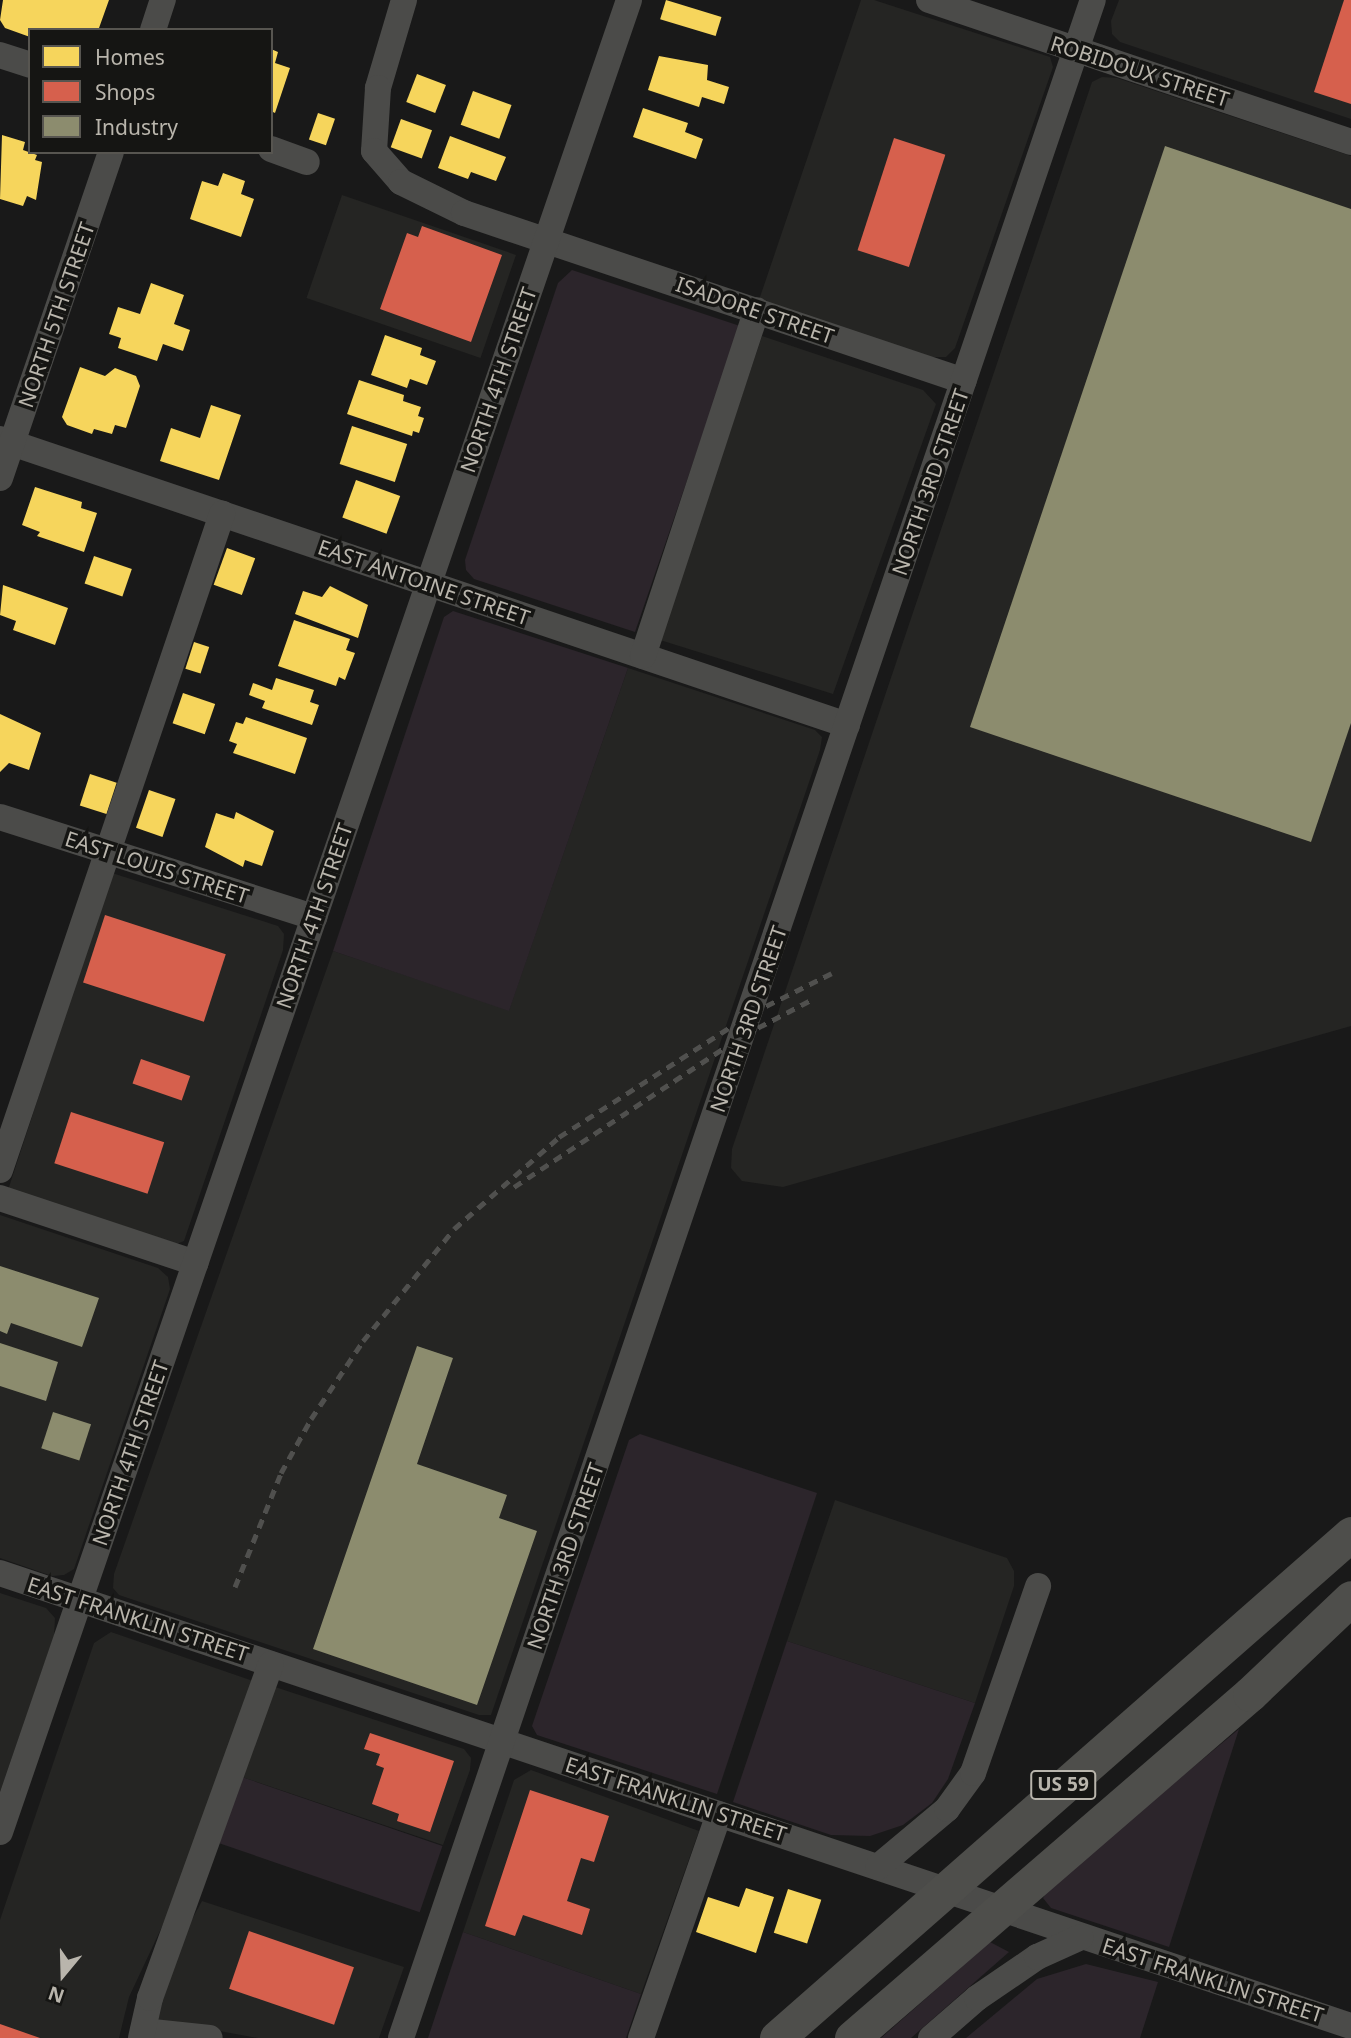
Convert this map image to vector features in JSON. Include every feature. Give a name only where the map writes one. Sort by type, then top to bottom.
[{"type":"main road","name":"US 59","points":[[777,2038],[1351,1534]]},
{"type":"main road","name":"US 59","points":[[852,2038],[1250,1694],[1351,1598]]},
{"type":"street","points":[[154,28],[163,0]]},
{"type":"street","name":"ISADORE STREET","points":[[404,0],[378,88],[374,151],[383,166],[424,197],[964,380]]},
{"type":"street","name":"NORTH 4TH STREET","points":[[0,1832],[629,0]]},
{"type":"street","name":"ROBIDOUX STREET","points":[[929,0],[1351,142]]},
{"type":"street","name":"NORTH 3RD STREET","points":[[401,2038],[1093,0]]},
{"type":"street","points":[[0,55],[28,64]]},
{"type":"street","points":[[273,150],[307,162]]},
{"type":"street","name":"NORTH 5TH STREET","points":[[0,478],[6,441],[110,154]]},
{"type":"street","points":[[643,656],[757,310]]},
{"type":"street","name":"EAST ANTOINE STREET","points":[[6,441],[848,725]]},
{"type":"street","points":[[0,1170],[222,514]]},
{"type":"street","name":"EAST LOUIS STREET","points":[[0,817],[314,917]]},
{"type":"street","points":[[0,1198],[195,1263]]},
{"type":"street","name":"EAST FRANKLIN STREET","points":[[0,1573],[1351,2026]]},
{"type":"street","points":[[878,1867],[947,1809],[973,1773],[1038,1586]]},
{"type":"street","points":[[210,2038],[142,2034],[150,1998],[271,1664]]},
{"type":"street","points":[[640,2038],[719,1814]]},
{"type":"street","points":[[932,2038],[977,1998],[1037,1957],[1081,1937]]},
{"type":"shaded area","points":[[861,0],[874,0],[1050,57],[1053,67],[955,348],[946,357],[929,357],[759,300]]},
{"type":"shaded area","points":[[1119,0],[1351,0],[1351,119],[1120,42],[1112,34],[1111,21]]},
{"type":"shaded area","points":[[1102,77],[1117,78],[1351,156],[1351,1026],[783,1187],[742,1181],[731,1168],[732,1149],[1092,82]]},
{"type":"shaded area","points":[[342,195],[516,255],[480,358],[307,298]]},
{"type":"shaded area","points":[[572,270],[740,326],[635,632],[474,579],[466,570],[465,560],[558,283]]},
{"type":"shaded area","points":[[762,336],[923,390],[936,404],[833,694],[660,640]]},
{"type":"shaded area","points":[[453,611],[628,668],[509,1011],[333,951],[444,617]]},
{"type":"shaded area","points":[[628,668],[815,730],[822,737],[820,750],[491,1715],[479,1715],[119,1595],[113,1588],[114,1574],[333,951],[509,1010]]},
{"type":"shaded area","points":[[112,873],[278,926],[284,934],[283,950],[184,1241],[172,1246],[8,1190]]},
{"type":"shaded area","points":[[0,1215],[158,1268],[168,1277],[170,1289],[74,1569],[64,1575],[52,1576],[0,1558]]},
{"type":"shaded area","points":[[640,1434],[817,1493],[717,1794],[537,1735],[532,1726],[629,1440]]},
{"type":"shaded area","points":[[835,1500],[1007,1558],[1014,1571],[1014,1586],[975,1703],[787,1641]]},
{"type":"shaded area","points":[[0,1593],[46,1608],[55,1618],[54,1636],[0,1792]]},
{"type":"shaded area","points":[[111,1632],[256,1682],[190,1867],[129,1997],[119,2038],[0,2038],[0,1920],[94,1643]]},
{"type":"shaded area","points":[[787,1641],[975,1703],[948,1779],[932,1803],[903,1825],[870,1836],[831,1835],[733,1802]]},
{"type":"shaded area","points":[[272,1686],[464,1749],[471,1758],[470,1770],[443,1845],[242,1777]]},
{"type":"shaded area","points":[[1239,1729],[1169,1947],[1051,1908],[1043,1898],[1051,1885]]},
{"type":"shaded area","points":[[531,1770],[699,1831],[641,1994],[463,1932],[514,1780]]},
{"type":"shaded area","points":[[242,1777],[442,1846],[420,1912],[219,1843]]},
{"type":"shaded area","points":[[202,1901],[404,1967],[379,2038],[258,2038],[153,2019],[168,1963]]},
{"type":"shaded area","points":[[463,1932],[641,1994],[626,2038],[428,2038]]},
{"type":"shaded area","points":[[990,1942],[1009,1952],[911,2038],[881,2038]]},
{"type":"shaded area","points":[[1086,1964],[1158,1982],[1140,2038],[966,2038],[1037,1979]]},
{"type":"building: Homes","points":[[3,0],[109,0],[99,28],[28,28],[28,36],[5,28],[0,20]]},
{"type":"building: Homes","points":[[666,0],[721,17],[716,36],[660,19]]},
{"type":"building: Homes","points":[[273,50],[278,52],[275,63],[290,68],[275,113]]},
{"type":"building: Homes","points":[[659,56],[708,65],[707,80],[729,87],[724,104],[702,97],[699,107],[648,90]]},
{"type":"building: Homes","points":[[417,74],[446,85],[435,113],[406,102]]},
{"type":"building: Homes","points":[[473,91],[512,105],[499,139],[461,125]]},
{"type":"building: Homes","points":[[643,108],[688,123],[685,132],[703,139],[696,159],[633,137]]},
{"type":"building: Homes","points":[[318,113],[335,119],[326,145],[309,139]]},
{"type":"building: Homes","points":[[401,119],[432,130],[422,158],[391,147]]},
{"type":"building: Homes","points":[[2,135],[25,142],[23,150],[37,155],[35,160],[42,162],[36,200],[27,196],[23,206],[0,199]]},
{"type":"building: Homes","points":[[450,136],[506,157],[496,181],[471,172],[468,179],[438,168]]},
{"type":"building: Homes","points":[[223,173],[245,181],[241,194],[254,199],[241,237],[190,219],[202,181],[218,186]]},
{"type":"building: Homes","points":[[151,283],[184,295],[174,324],[190,330],[183,351],[163,344],[157,361],[118,348],[121,338],[109,334],[118,307],[140,314]]},
{"type":"building: Homes","points":[[385,335],[422,348],[420,355],[436,361],[427,385],[410,379],[407,388],[371,375]]},
{"type":"building: Homes","points":[[80,367],[105,376],[115,368],[136,376],[140,386],[126,428],[115,425],[112,434],[94,429],[92,434],[67,425],[62,417]]},
{"type":"building: Homes","points":[[359,380],[404,395],[403,401],[421,407],[418,416],[424,418],[419,433],[413,431],[412,436],[347,414]]},
{"type":"building: Homes","points":[[211,405],[241,415],[219,480],[160,461],[171,428],[200,438]]},
{"type":"building: Homes","points":[[352,426],[407,444],[395,482],[340,464]]},
{"type":"building: Homes","points":[[356,480],[400,496],[386,534],[342,518]]},
{"type":"building: Homes","points":[[35,487],[82,502],[81,508],[97,513],[84,552],[37,536],[40,532],[22,525]]},
{"type":"building: Homes","points":[[227,548],[255,558],[242,595],[214,585]]},
{"type":"building: Homes","points":[[94,556],[132,569],[122,596],[85,583]]},
{"type":"building: Homes","points":[[3,585],[68,608],[55,645],[13,630],[16,621],[0,615]]},
{"type":"building: Homes","points":[[330,586],[368,605],[358,638],[295,614],[303,591],[322,597]]},
{"type":"building: Homes","points":[[294,620],[350,639],[346,650],[355,653],[345,680],[339,677],[336,686],[278,666]]},
{"type":"building: Homes","points":[[194,642],[209,647],[201,674],[185,669]]},
{"type":"building: Homes","points":[[276,678],[314,690],[310,702],[319,705],[312,725],[262,708],[265,701],[249,695],[253,683],[272,690]]},
{"type":"building: Homes","points":[[183,693],[215,704],[205,734],[173,723]]},
{"type":"building: Homes","points":[[0,714],[41,733],[29,770],[9,763],[0,772]]},
{"type":"building: Homes","points":[[246,717],[307,738],[295,774],[233,753],[237,744],[229,741],[236,722],[243,724]]},
{"type":"building: Homes","points":[[90,774],[117,783],[106,814],[80,805]]},
{"type":"building: Homes","points":[[149,790],[175,799],[162,837],[136,828]]},
{"type":"building: Homes","points":[[236,812],[274,831],[262,866],[245,860],[243,867],[205,847],[216,813],[234,819]]},
{"type":"building: Homes","points":[[746,1888],[774,1897],[756,1953],[696,1932],[708,1897],[739,1907]]},
{"type":"building: Homes","points":[[788,1889],[821,1900],[807,1944],[774,1933]]},
{"type":"building: Shops","points":[[1344,0],[1351,0],[1351,104],[1314,92]]},
{"type":"building: Shops","points":[[894,138],[945,155],[909,267],[858,250]]},
{"type":"building: Shops","points":[[422,226],[502,255],[471,342],[380,309],[407,233],[418,237]]},
{"type":"building: Shops","points":[[105,915],[226,954],[204,1022],[83,983]]},
{"type":"building: Shops","points":[[141,1059],[190,1076],[182,1101],[133,1084]]},
{"type":"building: Shops","points":[[71,1112],[164,1142],[148,1194],[54,1163]]},
{"type":"building: Shops","points":[[370,1733],[454,1761],[430,1832],[397,1821],[399,1814],[372,1804],[384,1768],[376,1765],[380,1754],[364,1749]]},
{"type":"building: Shops","points":[[530,1790],[609,1816],[594,1862],[581,1858],[567,1901],[590,1909],[582,1935],[523,1915],[515,1936],[485,1926]]},
{"type":"building: Shops","points":[[249,1931],[354,1967],[334,2025],[229,1989]]},
{"type":"building: Shops","points":[[0,2024],[40,2038],[0,2038]]},
{"type":"building: Industry","points":[[1165,146],[1351,209],[1351,723],[1311,842],[970,727]]},
{"type":"building: Industry","points":[[0,1266],[99,1298],[82,1347],[11,1323],[7,1334],[0,1331]]},
{"type":"building: Industry","points":[[0,1343],[58,1362],[46,1401],[0,1386]]},
{"type":"building: Industry","points":[[417,1346],[453,1358],[417,1464],[507,1495],[499,1518],[537,1531],[477,1705],[313,1649]]},
{"type":"building: Industry","points":[[53,1412],[91,1424],[79,1461],[41,1448]]},
{"type":"railway","points":[[235,1587],[281,1473],[311,1419],[363,1341],[454,1229],[559,1137],[752,1013],[832,973]]},
{"type":"railway","points":[[514,1187],[744,1035],[811,1000]]}]
